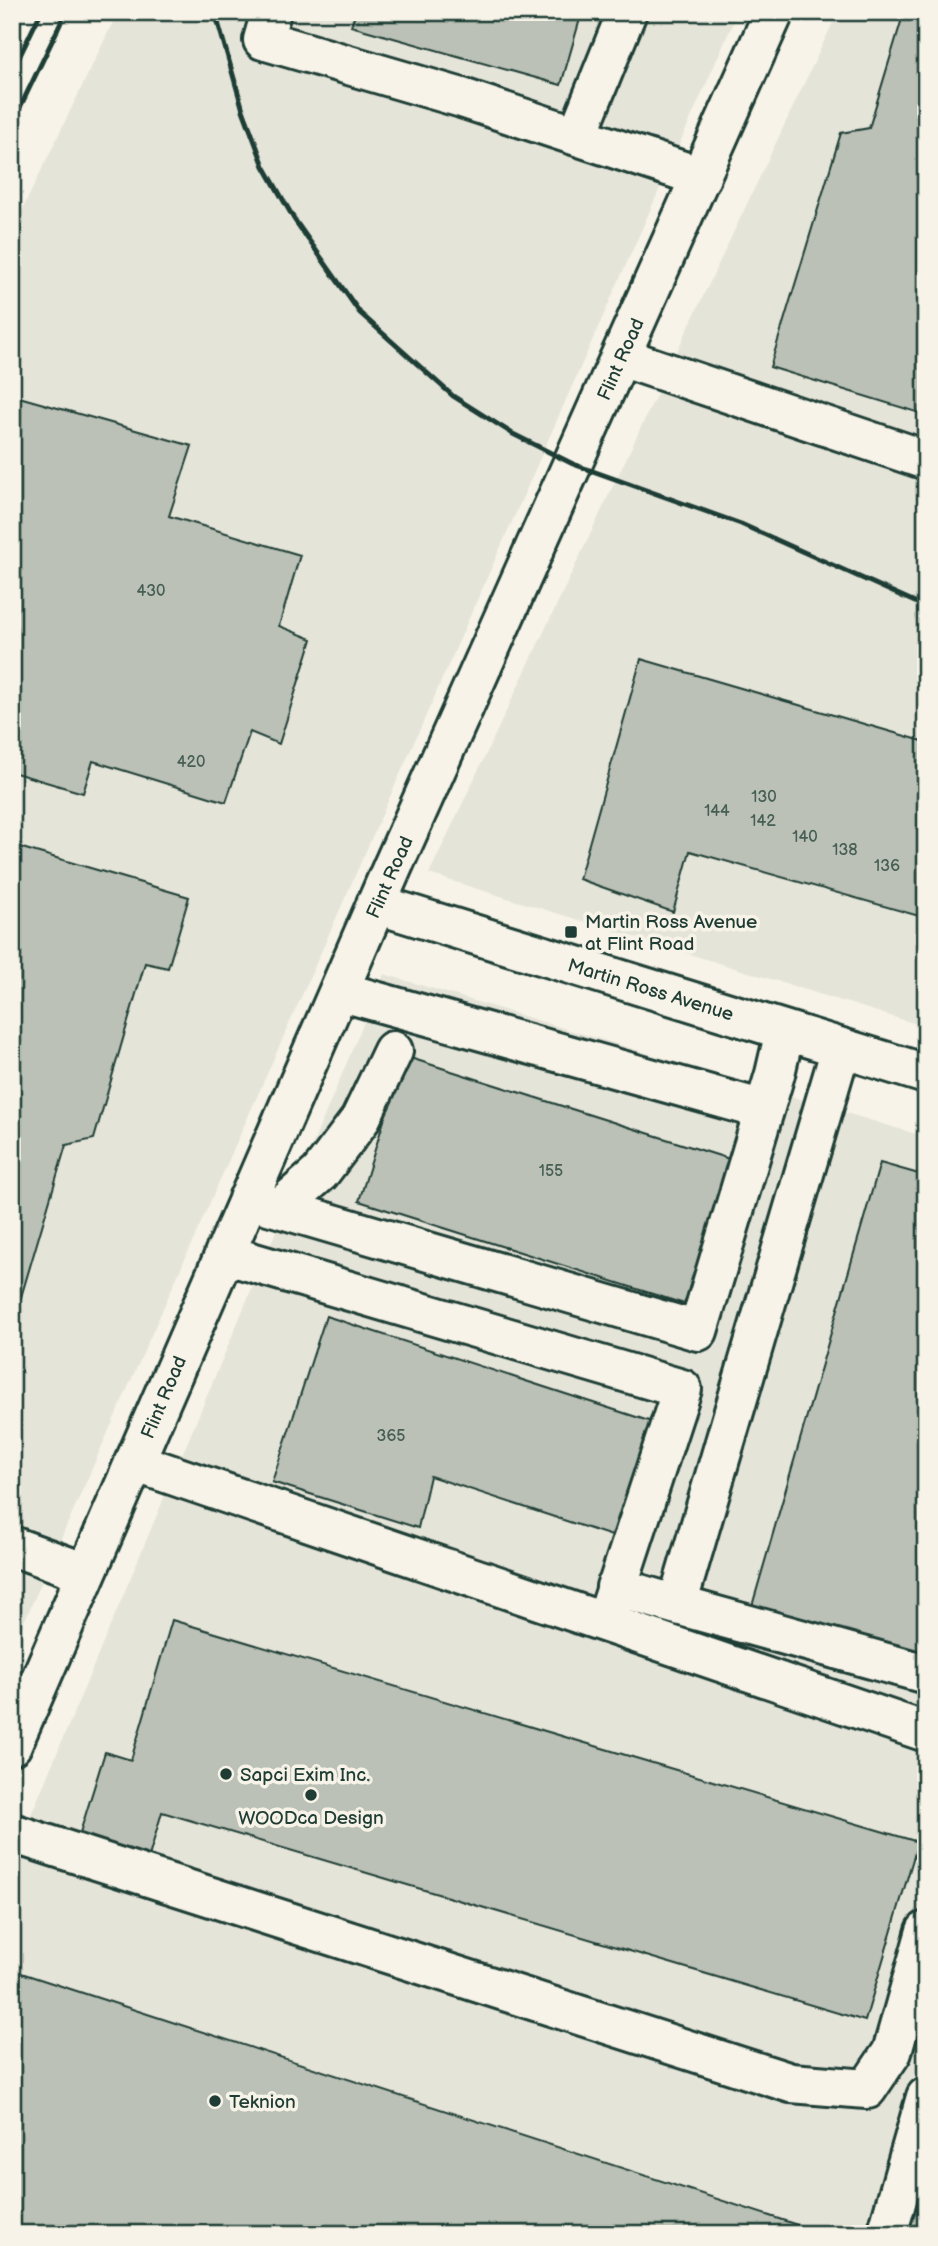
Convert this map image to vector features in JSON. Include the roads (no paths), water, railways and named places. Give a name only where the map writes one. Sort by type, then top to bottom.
[{"type":"street","points":[[271,12],[263,40],[462,98],[701,177]]},
{"type":"street","points":[[577,136],[627,12]]},
{"type":"street","name":"Flint Road","points":[[13,1738],[224,1254],[264,1203],[339,991],[376,904],[774,12]]},
{"type":"street","points":[[621,357],[926,460]]},
{"type":"street","name":"Martin Ross Avenue","points":[[376,904],[926,1074]]},
{"type":"street","points":[[339,991],[764,1110]]},
{"type":"street","points":[[264,1203],[698,1331],[785,1031]]},
{"type":"street","points":[[677,1605],[841,1048]]},
{"type":"street","points":[[264,1203],[320,1173],[360,1120],[393,1051]]},
{"type":"street","points":[[224,1254],[682,1389],[611,1604]]},
{"type":"street","points":[[134,1462],[611,1604],[926,1732]]},
{"type":"street","points":[[12,1546],[86,1573]]},
{"type":"street","points":[[611,1604],[677,1605],[926,1674]]},
{"type":"street","points":[[12,1833],[791,2083],[867,2089],[892,2052],[926,1931]]},
{"type":"street","points":[[887,2234],[926,2097]]},
{"type":"railway","points":[[12,72],[41,12]]},
{"type":"railway","points":[[12,124],[66,12]]},
{"type":"railway","points":[[215,12],[243,110],[264,166],[294,219],[360,313],[453,396],[513,434],[573,464],[741,524],[926,607]]},
{"type":"place","name":"Martin Ross Avenue at Flint Road","points":[[571,932]]},
{"type":"place","name":"Sapci Exim Inc.","points":[[226,1774]]},
{"type":"place","name":"WOODca Design","points":[[311,1795]]},
{"type":"place","name":"Teknion","points":[[215,2101]]}]
